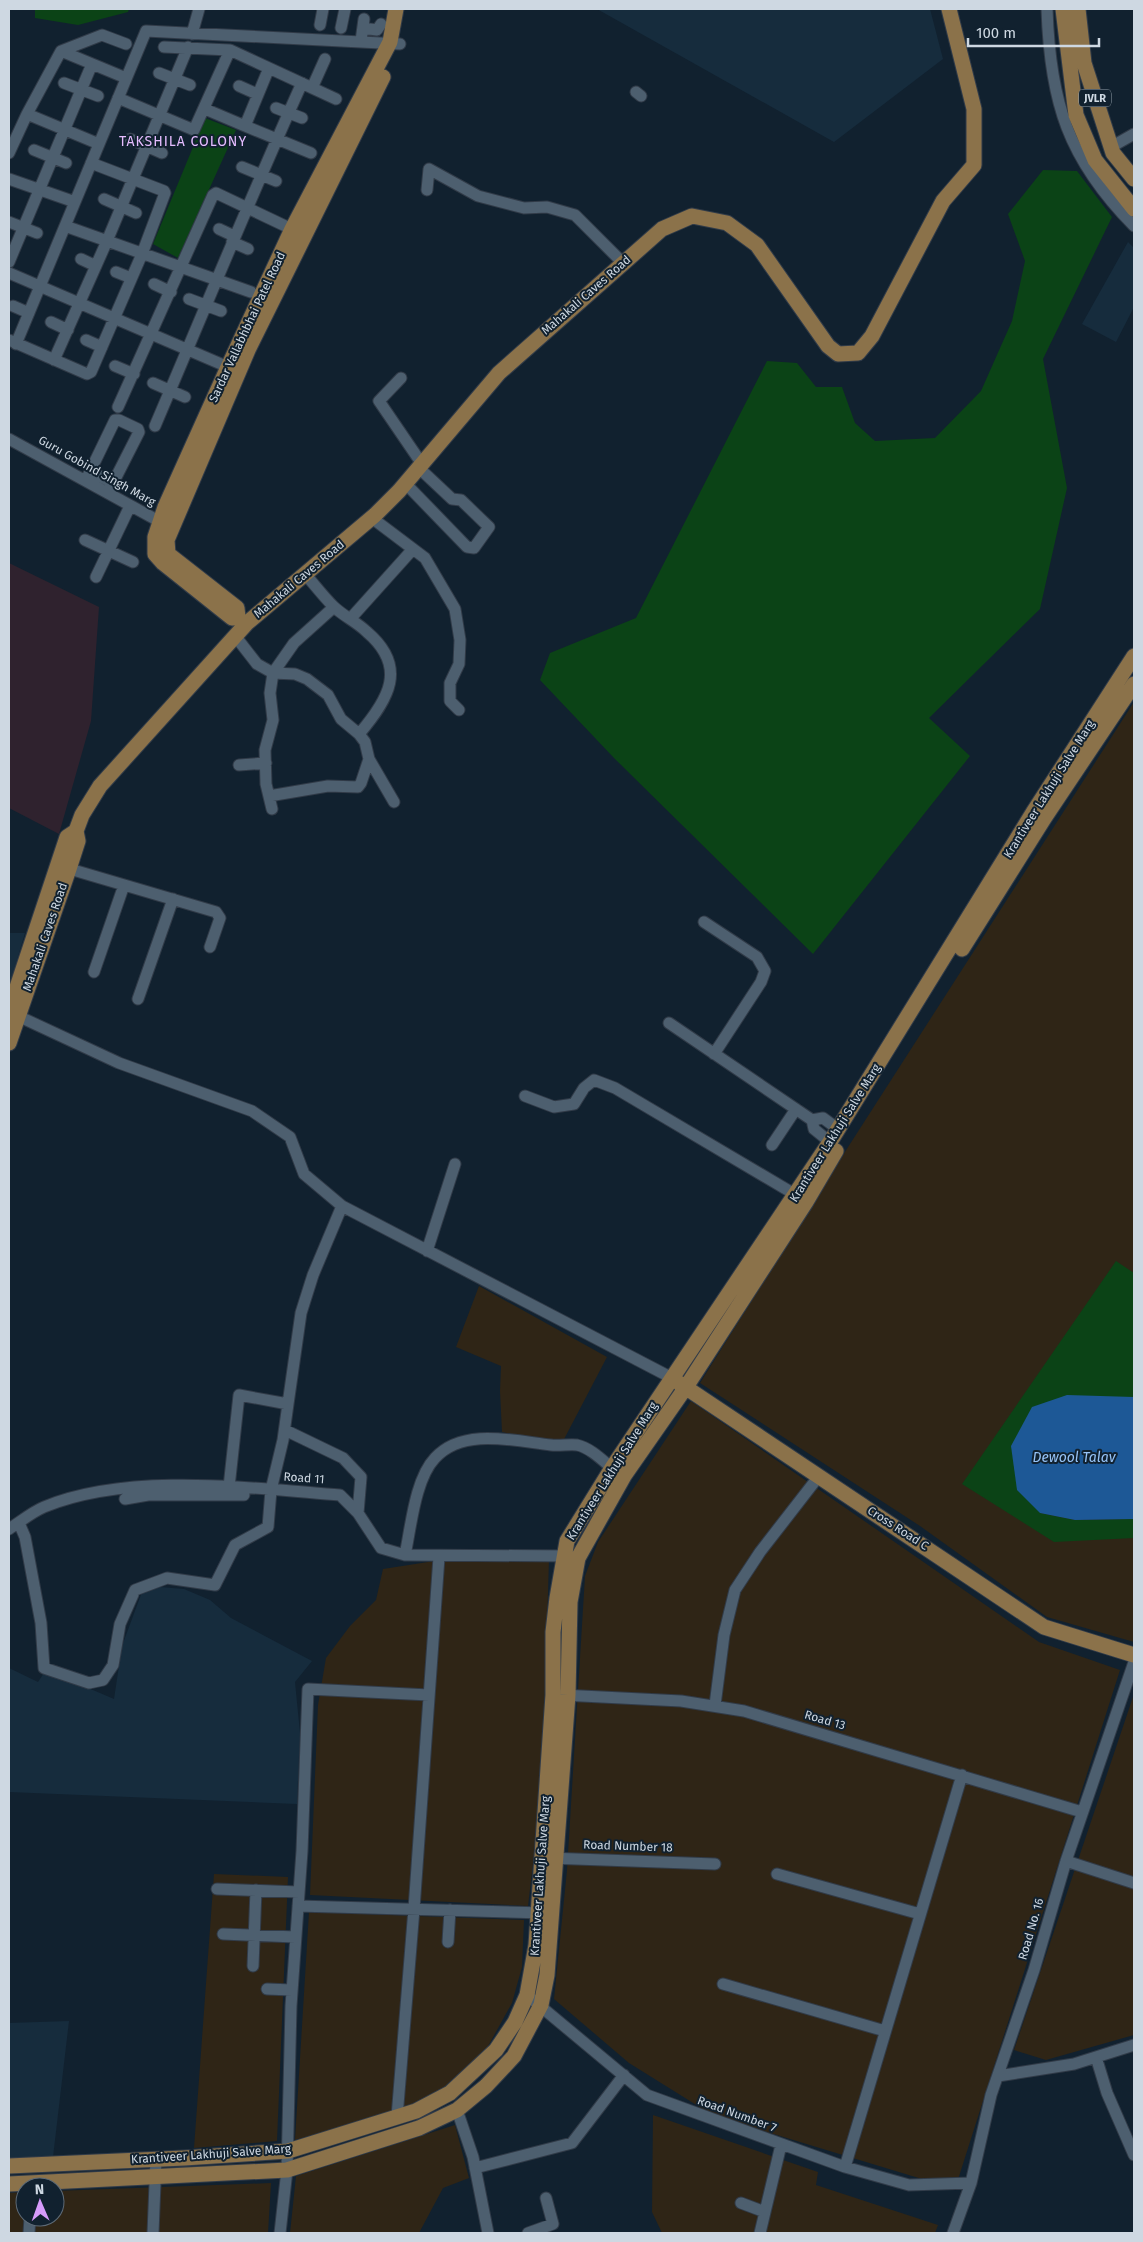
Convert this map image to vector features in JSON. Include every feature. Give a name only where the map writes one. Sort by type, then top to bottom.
[{"type":"main road","name":"Sardar Vallabhbhai Patel Road","points":[[395,43],[396,9]]},
{"type":"main road","name":"Sardar Vallabhbhai Patel Road","points":[[243,620],[232,618],[154,554],[155,537],[166,525],[233,369],[298,232],[395,43],[406,9]]},
{"type":"main road","name":"Mahakali Caves Road","points":[[9,1043],[13,1013],[63,867],[68,837],[76,831],[82,815],[100,786],[236,637],[243,620],[305,574],[372,518],[406,484],[499,373],[662,229],[692,216],[727,223],[757,245],[828,346],[838,354],[858,352],[872,336],[943,201],[974,165],[974,109],[949,9]]},
{"type":"main road","name":"JVLR","points":[[1063,9],[1076,115],[1095,160],[1134,209]]},
{"type":"main road","name":"JVLR","points":[[1078,9],[1084,63],[1111,147],[1134,178]]},
{"type":"main road","name":"Krantiveer Lakhuji Salve Marg","points":[[618,1472],[686,1387],[806,1202],[1134,656]]},
{"type":"main road","name":"Krantiveer Lakhuji Salve Marg","points":[[65,2183],[287,2170],[419,2128],[457,2110],[486,2086],[514,2056],[541,2005],[547,1975],[544,1913],[560,1695],[570,1602],[571,1556],[672,1378],[796,1195],[1039,814],[1134,684]]},
{"type":"main road","name":"Cross Road C","points":[[672,1378],[1044,1627],[1134,1655]]},
{"type":"main road","name":"Krantiveer Lakhuji Salve Marg","points":[[9,2166],[156,2160],[288,2150],[416,2111],[450,2093],[496,2050],[515,2022],[527,1996],[544,1913]]},
{"type":"street","points":[[192,34],[199,9]]},
{"type":"street","points":[[320,25],[323,9]]},
{"type":"street","points":[[341,28],[345,9]]},
{"type":"street","points":[[1047,9],[1052,78],[1066,129],[1083,165],[1134,226]]},
{"type":"street","points":[[361,41],[362,20]]},
{"type":"street","points":[[362,20],[377,30],[380,24]]},
{"type":"street","points":[[91,163],[165,192],[142,254],[89,374],[12,342],[29,313],[74,202],[146,31],[395,43]]},
{"type":"street","points":[[9,153],[27,114],[61,51],[102,35],[126,44]]},
{"type":"street","points":[[164,47],[230,50],[336,99]]},
{"type":"street","points":[[54,360],[107,241],[188,48]]},
{"type":"street","points":[[118,98],[194,130],[230,50]]},
{"type":"street","points":[[61,51],[126,78]]},
{"type":"street","points":[[155,426],[188,351],[246,207],[288,113],[325,59]]},
{"type":"street","points":[[9,262],[92,64]]},
{"type":"street","points":[[245,126],[269,68]]},
{"type":"street","points":[[159,73],[190,86]]},
{"type":"street","points":[[64,83],[98,96]]},
{"type":"street","points":[[239,86],[258,94]]},
{"type":"street","points":[[276,108],[302,118]]},
{"type":"street","points":[[205,109],[311,153]]},
{"type":"street","points":[[27,114],[99,144]]},
{"type":"street","points":[[1111,147],[1134,134]]},
{"type":"street","points":[[130,139],[162,153]]},
{"type":"street","points":[[34,150],[66,163]]},
{"type":"street","points":[[1119,160],[1134,167]]},
{"type":"street","points":[[242,167],[276,182]]},
{"type":"street","points":[[427,190],[429,169],[478,196],[524,208],[547,206],[575,215],[623,263]]},
{"type":"street","points":[[9,179],[74,202]]},
{"type":"street","points":[[118,407],[182,268],[213,195],[216,194],[246,207],[298,232]]},
{"type":"street","points":[[104,199],[136,213]]},
{"type":"street","points":[[9,222],[37,233]]},
{"type":"street","points":[[65,226],[251,292]]},
{"type":"street","points":[[219,229],[248,249]]},
{"type":"street","points":[[81,259],[96,266]]},
{"type":"street","points":[[116,272],[131,278]]},
{"type":"street","points":[[9,273],[113,320],[233,369]]},
{"type":"street","points":[[154,284],[171,292]]},
{"type":"street","points":[[189,299],[221,311]]},
{"type":"street","points":[[13,306],[29,313]]},
{"type":"street","points":[[51,322],[68,330]]},
{"type":"street","points":[[86,340],[102,347]]},
{"type":"street","points":[[116,366],[134,374]]},
{"type":"street","points":[[401,378],[379,401],[421,466],[452,499],[461,500],[490,526],[474,548],[467,547],[406,484]]},
{"type":"street","points":[[153,383],[185,396]]},
{"type":"street","points":[[88,475],[115,420],[138,429],[139,432],[111,488]]},
{"type":"street","name":"Guru Gobind Singh Marg","points":[[9,439],[88,475],[111,488],[130,506],[166,525]]},
{"type":"street","points":[[96,577],[130,506]]},
{"type":"street","points":[[372,518],[425,558],[455,609],[460,640],[459,664],[450,683],[450,701],[458,710]]},
{"type":"street","points":[[85,540],[133,562]]},
{"type":"street","points":[[351,618],[413,549]]},
{"type":"street","points":[[305,574],[334,607],[351,618],[383,647],[390,662],[392,680],[376,710],[359,734]]},
{"type":"street","points":[[272,809],[265,750],[273,720],[270,693],[273,672],[294,644],[334,607]]},
{"type":"street","points":[[236,637],[257,664],[273,672],[295,674],[307,679],[328,695],[342,719],[365,742],[369,759],[394,802]]},
{"type":"street","points":[[269,796],[328,786],[358,786],[361,783],[369,759]]},
{"type":"street","points":[[239,765],[266,763]]},
{"type":"street","points":[[63,867],[173,898],[219,914],[220,918],[210,947]]},
{"type":"street","points":[[94,972],[124,885]]},
{"type":"street","points":[[138,999],[173,898]]},
{"type":"street","points":[[704,922],[757,957],[765,971],[761,982],[714,1054]]},
{"type":"street","points":[[13,1013],[119,1063],[252,1111],[290,1138],[304,1174],[342,1206],[672,1378]]},
{"type":"street","points":[[669,1023],[812,1120],[814,1129],[834,1136]]},
{"type":"street","points":[[525,1096],[554,1107],[574,1104],[584,1088],[594,1080],[615,1088],[796,1195]]},
{"type":"street","points":[[772,1145],[796,1109]]},
{"type":"street","points":[[427,1251],[455,1164]]},
{"type":"street","points":[[19,1523],[25,1537],[41,1624],[46,1669],[89,1683],[103,1680],[113,1665],[120,1624],[135,1590],[167,1578],[215,1585],[235,1544],[269,1525],[271,1492],[285,1430],[301,1313],[313,1275],[342,1206]]},
{"type":"street","points":[[229,1487],[239,1395],[288,1404]]},
{"type":"street","points":[[285,1430],[342,1458],[361,1477],[358,1513]]},
{"type":"street","points":[[405,1555],[417,1492],[434,1458],[449,1447],[470,1440],[497,1439],[578,1446],[618,1472]]},
{"type":"street","points":[[715,1705],[724,1635],[735,1590],[760,1552],[819,1476]]},
{"type":"street","name":"Road 11","points":[[9,1529],[43,1507],[81,1495],[159,1486],[229,1487],[271,1492],[340,1495],[358,1513],[380,1548],[405,1555],[439,1557],[571,1556]]},
{"type":"street","points":[[125,1499],[148,1495],[271,1492]]},
{"type":"street","points":[[37,1536],[31,1539],[30,1543],[45,1620],[41,1624]]},
{"type":"street","points":[[397,2117],[439,1557]]},
{"type":"street","name":"Road No. 16","points":[[953,2233],[971,2183],[998,2076],[1034,1970],[1066,1861],[1134,1662]]},
{"type":"street","points":[[280,2233],[287,2170],[292,1990],[298,1906],[308,1688],[429,1695]]},
{"type":"street","name":"Road 13","points":[[560,1695],[715,1705],[744,1711],[1082,1812]]},
{"type":"street","points":[[845,2167],[962,1775]]},
{"type":"street","name":"Road Number 18","points":[[548,1858],[715,1864]]},
{"type":"street","points":[[1066,1861],[1134,1883]]},
{"type":"street","points":[[777,1874],[920,1914]]},
{"type":"street","points":[[218,1889],[298,1892]]},
{"type":"street","points":[[253,1966],[256,1890]]},
{"type":"street","points":[[298,1906],[544,1913]]},
{"type":"street","points":[[448,1942],[450,1910]]},
{"type":"street","points":[[223,1934],[295,1937]]},
{"type":"street","points":[[723,1984],[885,2031]]},
{"type":"street","points":[[267,1989],[292,1990]]},
{"type":"street","name":"Road Number 7","points":[[527,1996],[541,2005],[647,2095],[845,2167],[909,2185],[971,2183]]},
{"type":"street","points":[[998,2076],[1074,2064],[1134,2045]]},
{"type":"street","points":[[1096,2057],[1107,2093],[1134,2155]]},
{"type":"street","points":[[475,2168],[572,2143],[624,2075]]},
{"type":"street","points":[[457,2110],[475,2168],[488,2233]]},
{"type":"street","points":[[760,2233],[781,2145]]},
{"type":"street","points":[[153,2233],[156,2160]]},
{"type":"street","points":[[33,2177],[34,2165]]},
{"type":"street","points":[[528,2233],[553,2224],[546,2198]]},
{"type":"street","points":[[741,2204],[765,2212]]},
{"type":"shaded area","points":[[597,9],[930,9],[943,59],[834,142]]},
{"type":"shaded area","points":[[1128,242],[1134,248],[1134,307],[1116,342],[1082,324]]},
{"type":"shaded area","points":[[9,563],[99,607],[91,721],[59,834],[9,808]]},
{"type":"shaded area","points":[[1134,702],[1134,1642],[1047,1617],[920,1526],[700,1383],[850,1144]]},
{"type":"shaded area","points":[[9,933],[25,933],[9,987]]},
{"type":"shaded area","points":[[479,1286],[607,1357],[561,1445],[502,1432],[501,1366],[456,1347]]},
{"type":"shaded area","points":[[691,1401],[1039,1642],[1120,1670],[955,2189],[714,2116],[629,2063],[554,1999],[567,1870],[585,1576],[598,1542]]},
{"type":"shaded area","points":[[441,1560],[549,1560],[542,1787],[528,1906],[310,1895],[318,1705],[326,1658],[350,1626],[376,1600],[383,1569]]},
{"type":"shaded area","points":[[160,1587],[184,1589],[210,1600],[231,1618],[312,1661],[295,1682],[300,1733],[297,1804],[9,1792],[9,1668],[38,1682],[46,1670],[114,1699],[122,1646],[142,1592]]},
{"type":"shaded area","points":[[1134,1694],[1134,2035],[1046,2060],[1014,2050]]},
{"type":"shaded area","points":[[214,1874],[288,1877],[277,2141],[194,2148]]},
{"type":"shaded area","points":[[309,1912],[524,1920],[522,1967],[512,2003],[487,2048],[447,2088],[402,2110],[295,2140]]},
{"type":"shaded area","points":[[69,2021],[53,2157],[9,2159],[9,2023]]},
{"type":"shaded area","points":[[653,2115],[818,2172],[816,2185],[938,2225],[935,2233],[662,2233],[652,2212]]},
{"type":"shaded area","points":[[455,2125],[469,2178],[443,2188],[419,2233],[290,2233],[296,2176]]},
{"type":"shaded area","points":[[271,2183],[268,2233],[9,2233],[9,2193],[15,2193],[15,2227],[65,2227],[65,2191]]},
{"type":"green space","points":[[35,9],[129,9],[128,12],[78,25],[35,18]]},
{"type":"green space","points":[[205,118],[236,130],[178,258],[153,244]]},
{"type":"green space","points":[[1043,170],[1077,171],[1112,217],[1043,359],[1067,488],[1040,609],[929,718],[970,756],[813,954],[614,758],[540,680],[550,653],[636,618],[767,361],[797,363],[816,387],[842,387],[855,423],[875,441],[935,438],[981,391],[1012,321],[1025,261],[1008,214]]},
{"type":"green space","points":[[1116,1261],[1134,1273],[1134,1397],[1119,1397],[1040,1513],[1075,1520],[1134,1519],[1134,1538],[1054,1542],[962,1484]]},
{"type":"water","name":"Dewool Talav","points":[[1067,1395],[1134,1397],[1134,1519],[1075,1520],[1040,1513],[1017,1490],[1011,1446],[1032,1407]]},
{"type":"district","name":"TAKSHILA COLONY","points":[[183,141]]}]
